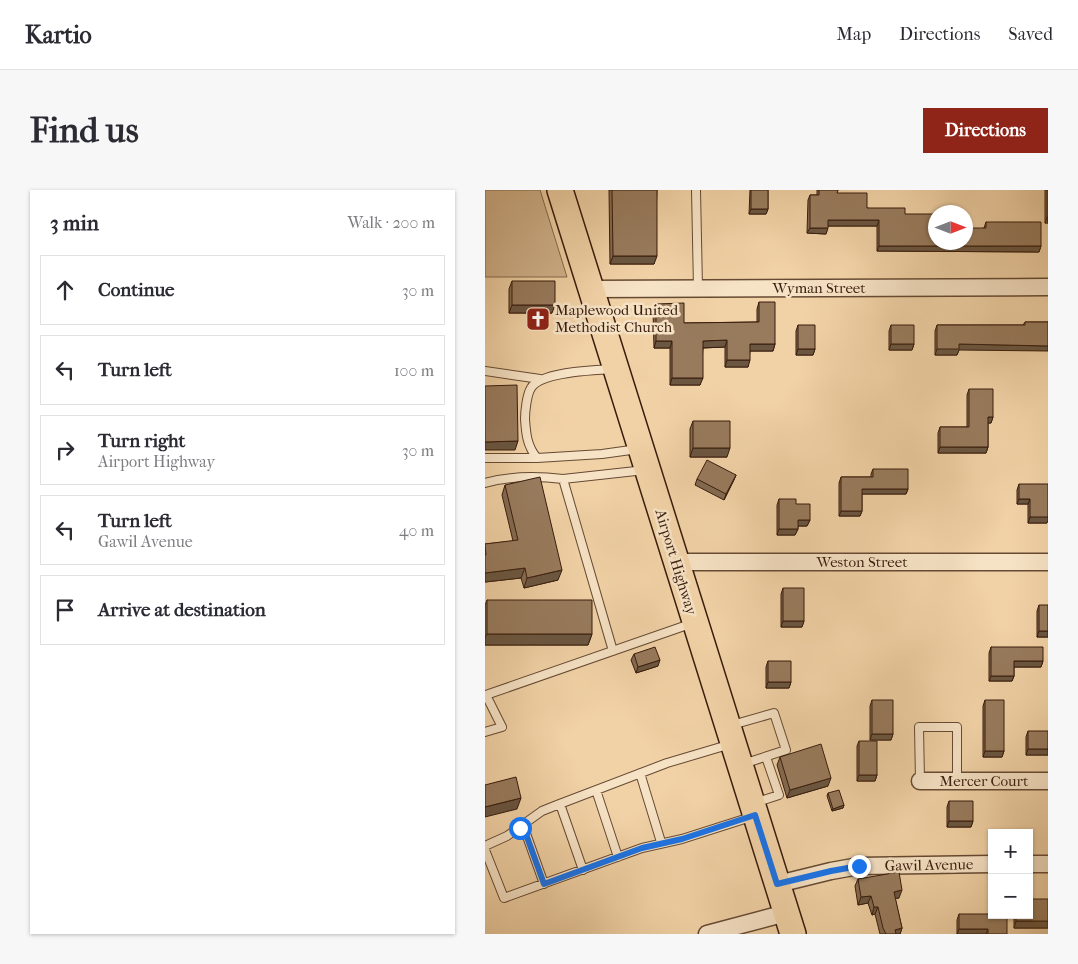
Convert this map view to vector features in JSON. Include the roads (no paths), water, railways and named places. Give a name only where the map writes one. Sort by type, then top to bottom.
[{"type":"main road","name":"Airport Highway","points":[[560,190],[789,923]]},
{"type":"street","name":"Wyman Street","points":[[590,289],[1048,287]]},
{"type":"street","name":"Weston Street","points":[[675,562],[1048,562]]},
{"type":"street","name":"Mercer Court","points":[[920,781],[1048,781]]},
{"type":"street","name":"Gawil Avenue","points":[[777,884],[859,866],[988,864]]},
{"type":"street","points":[[1033,864],[1048,864]]},
{"type":"street","points":[[708,934],[789,923]]},
{"type":"lane","points":[[696,190],[698,288]]},
{"type":"lane","points":[[485,371],[540,380],[573,372],[615,368]]},
{"type":"lane","points":[[537,458],[528,447],[525,417],[530,388],[540,380]]},
{"type":"lane","points":[[485,458],[537,458],[601,454],[643,459]]},
{"type":"lane","points":[[485,483],[500,479],[545,477],[563,479],[643,459]]},
{"type":"lane","points":[[563,479],[613,650]]},
{"type":"lane","points":[[485,732],[502,727],[486,695],[695,622]]},
{"type":"lane","points":[[485,846],[507,836],[542,811],[559,804],[641,773],[733,745],[774,713],[786,750],[766,757],[733,745]]},
{"type":"lane","points":[[920,781],[919,727],[957,728],[957,780]]},
{"type":"lane","points":[[485,850],[504,898],[661,842],[682,839],[754,809],[779,795],[766,757]]},
{"type":"lane","points":[[641,773],[661,842]]},
{"type":"lane","points":[[595,790],[618,857]]},
{"type":"lane","points":[[559,804],[583,870]]},
{"type":"lane","points":[[523,826],[544,884]]},
{"type":"place","name":"Maplewood United Methodist Church","points":[[538,319]]}]
